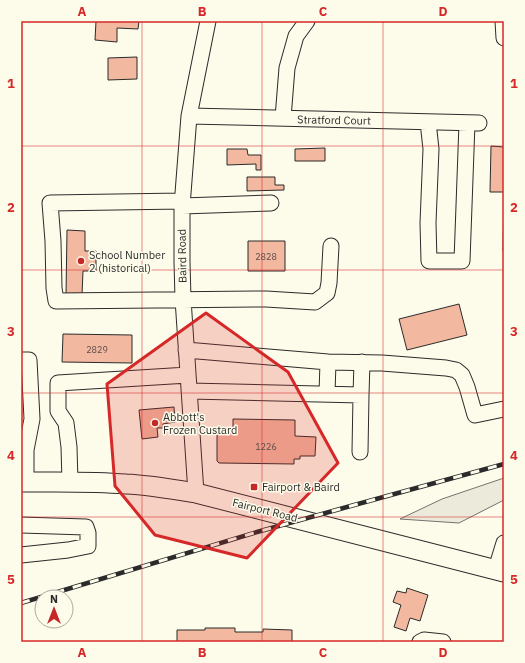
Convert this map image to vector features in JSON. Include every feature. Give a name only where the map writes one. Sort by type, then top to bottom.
[{"type":"main road","name":"Fairport Road","points":[[24,482],[126,484],[162,487],[196,493],[500,570]]},
{"type":"street","name":"Baird Road","points":[[196,493],[183,299],[182,204],[189,116],[208,21]]},
{"type":"street","points":[[283,118],[287,68],[296,36],[307,21]]},
{"type":"street","points":[[503,21],[504,38]]},
{"type":"street","name":"Stratford Court","points":[[189,116],[473,123],[462,261],[429,260],[428,223],[431,149],[428,122]]},
{"type":"street","points":[[271,203],[50,203],[53,241],[54,288],[56,301],[266,299],[315,302],[326,293],[329,283],[331,246]]},
{"type":"street","points":[[186,350],[328,362],[362,362],[439,367],[456,370],[462,375],[476,415],[504,408]]},
{"type":"street","points":[[21,360],[29,360],[32,419],[24,448],[24,482]]},
{"type":"street","points":[[327,394],[328,362]]},
{"type":"street","points":[[360,452],[362,362]]},
{"type":"street","points":[[70,482],[69,447],[66,423],[58,411],[58,383],[188,375]]},
{"type":"street","points":[[189,391],[361,395]]},
{"type":"street","points":[[21,525],[86,527],[88,533],[88,546],[68,550],[21,555]]},
{"type":"street","points":[[500,570],[504,546]]},
{"type":"street","points":[[420,642],[424,640],[444,642]]},
{"type":"highlighted area","points":[[206,313],[288,372],[338,463],[247,558],[155,535],[115,486],[107,384]]},
{"type":"shaded area","points":[[504,478],[504,500],[459,523],[400,519],[442,499]]},
{"type":"building","points":[[96,21],[139,21],[138,29],[117,28],[117,42],[95,40]]},
{"type":"building","points":[[137,57],[137,79],[108,80],[108,58]]},
{"type":"building","points":[[491,146],[504,147],[504,192],[490,192]]},
{"type":"building","points":[[325,148],[325,161],[295,161],[295,149]]},
{"type":"building","points":[[227,149],[247,149],[248,155],[261,155],[261,170],[256,170],[256,164],[227,165]]},
{"type":"building","points":[[247,177],[275,177],[275,185],[284,185],[284,190],[247,191]]},
{"type":"building","points":[[504,192],[504,251],[503,251]]},
{"type":"building","name":"School Number 2 (historical)","points":[[67,230],[85,231],[85,251],[96,251],[96,271],[83,271],[82,295],[66,295]]},
{"type":"building","points":[[248,241],[285,241],[285,271],[248,271]]},
{"type":"building","points":[[459,304],[467,335],[407,350],[399,319]]},
{"type":"building","points":[[63,334],[132,335],[132,363],[62,362]]},
{"type":"building","name":"Abbott's Frozen Custard","points":[[174,407],[175,422],[163,424],[163,428],[157,428],[158,437],[142,439],[139,410]]},
{"type":"building","points":[[233,419],[295,420],[295,436],[316,437],[315,456],[300,456],[300,459],[294,459],[294,464],[219,463],[217,461],[217,431],[233,431]]},
{"type":"building","points":[[407,588],[428,595],[420,621],[410,618],[406,631],[394,627],[401,605],[393,602],[397,591],[406,593]]},
{"type":"building","points":[[205,628],[235,628],[235,632],[263,632],[263,629],[292,630],[292,642],[177,642],[177,630],[205,630]]},
{"type":"railway","points":[[21,603],[257,532],[504,464]]},
{"type":"place","name":"School Number 2 (historical)","points":[[81,261]]},
{"type":"place","name":"Abbott's Frozen Custard","points":[[155,423]]},
{"type":"place","name":"Fairport & Baird","points":[[254,487]]}]
